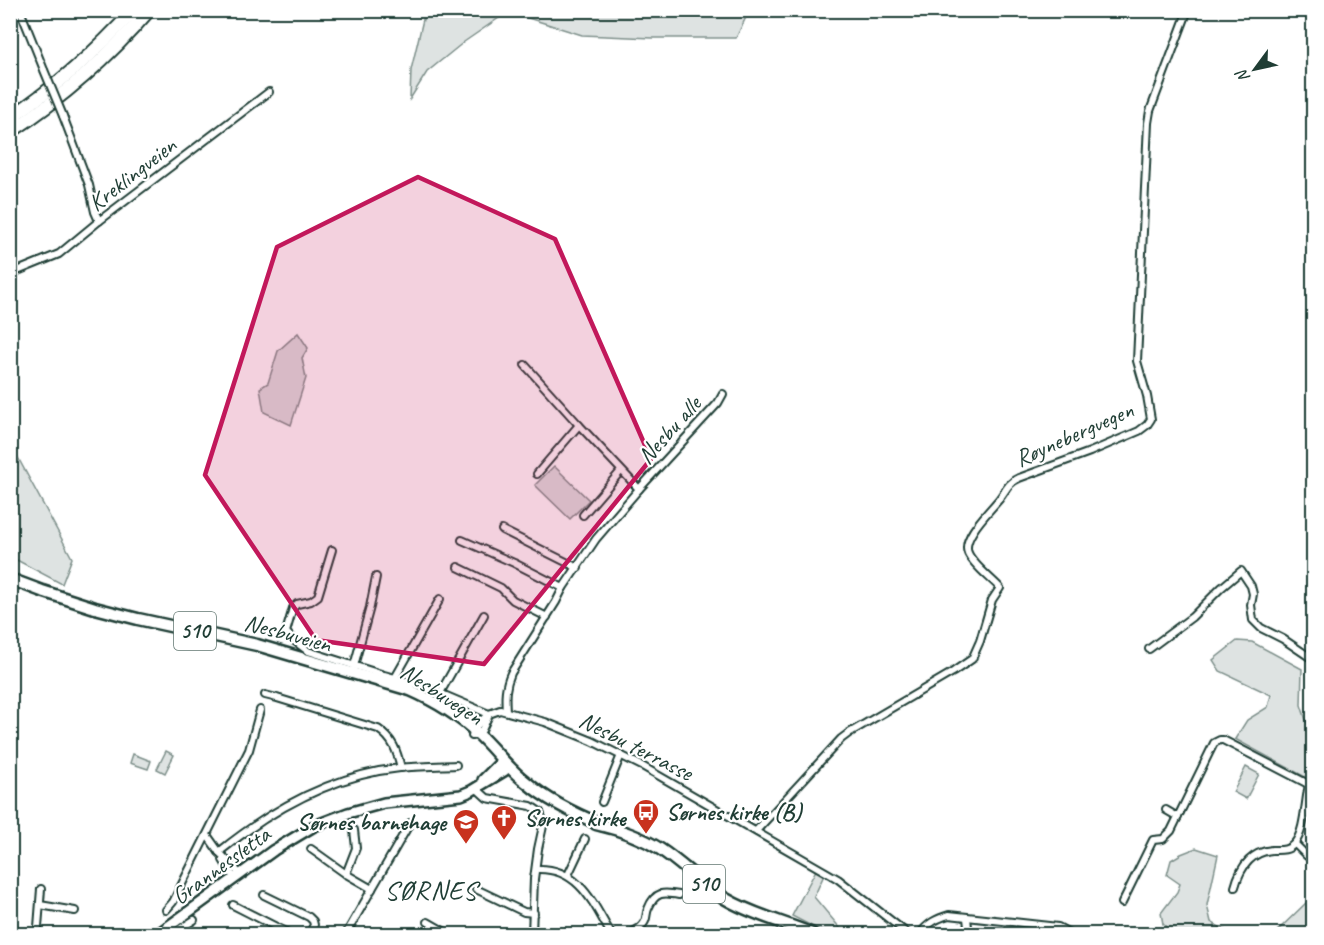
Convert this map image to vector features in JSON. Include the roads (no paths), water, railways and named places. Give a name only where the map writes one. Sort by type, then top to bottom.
[{"type":"highway","points":[[10,118],[67,75],[136,14],[155,10]]},
{"type":"highway","points":[[10,132],[77,82],[111,51],[136,14]]},
{"type":"main road","name":"Nesbuveien","points":[[10,579],[95,608],[257,645],[381,682]]},
{"type":"main road","name":"Nesbuvegen","points":[[381,682],[474,733],[503,767],[552,800],[573,812],[639,838],[661,850],[712,890],[734,903],[812,934]]},
{"type":"main road","name":"Grannessletta","points":[[158,934],[237,876],[297,836],[340,815],[394,802],[467,793],[503,767]]},
{"type":"street","points":[[20,10],[89,185],[99,221]]},
{"type":"street","name":"Røynebergvegen","points":[[756,831],[841,739],[972,659],[992,600],[1000,588],[971,559],[967,546],[986,513],[1010,483],[1107,445],[1139,431],[1149,423],[1150,410],[1137,361],[1148,123],[1150,111],[1188,10]]},
{"type":"street","name":"Kreklingveien","points":[[10,274],[59,254],[269,92]]},
{"type":"street","name":"Nesbu alle","points":[[525,365],[639,489]]},
{"type":"street","name":"Nesbu alle","points":[[506,711],[506,683],[511,673],[596,539],[718,403],[723,394]]},
{"type":"street","points":[[537,474],[579,425]]},
{"type":"street","name":"Nesbu alle","points":[[583,516],[621,471]]},
{"type":"street","points":[[502,530],[578,568]]},
{"type":"street","points":[[462,540],[563,588]]},
{"type":"street","points":[[332,550],[318,596],[311,602],[300,603],[293,608],[286,632],[308,651],[423,686],[489,714],[482,730],[474,733]]},
{"type":"street","points":[[458,567],[501,588],[513,600],[547,617]]},
{"type":"street","points":[[1149,649],[1192,617],[1241,571],[1247,578],[1253,594],[1251,605],[1253,620],[1261,628],[1283,639],[1314,660]]},
{"type":"street","points":[[354,666],[376,577]]},
{"type":"street","points":[[395,678],[440,599]]},
{"type":"street","points":[[440,693],[484,615]]},
{"type":"street","points":[[265,695],[378,729],[395,745],[401,768]]},
{"type":"street","points":[[166,910],[173,902],[249,750],[260,710]]},
{"type":"street","name":"Nesbu terrasse","points":[[489,714],[495,711],[506,711],[560,727],[621,755],[838,879],[908,934]]},
{"type":"street","points":[[1122,903],[1153,840],[1163,839],[1172,831],[1214,743],[1220,740],[1311,786],[1295,844],[1283,850],[1268,850],[1254,856],[1245,865],[1235,887]]},
{"type":"street","points":[[602,802],[621,755]]},
{"type":"street","points":[[219,852],[259,821],[289,803],[349,779],[401,768],[456,765]]},
{"type":"street","points":[[478,786],[487,798],[531,806],[540,812],[543,826],[536,868],[532,934]]},
{"type":"street","points":[[1166,810],[1178,817]]},
{"type":"street","points":[[346,934],[410,823]]},
{"type":"street","points":[[346,874],[356,848],[354,830]]},
{"type":"street","points":[[207,835],[237,876]]},
{"type":"street","points":[[568,875],[585,839]]},
{"type":"street","points":[[1295,844],[1314,861]]},
{"type":"street","points":[[311,849],[372,889]]},
{"type":"street","points":[[536,868],[568,875],[585,891],[611,934]]},
{"type":"street","points":[[39,934],[41,889]]},
{"type":"street","points":[[476,889],[524,912],[534,913]]},
{"type":"street","points":[[629,934],[641,928],[645,923],[649,907],[657,896],[666,892],[679,895]]},
{"type":"street","points":[[264,895],[313,921],[314,925],[309,934]]},
{"type":"street","points":[[40,905],[75,911]]},
{"type":"street","points":[[233,905],[290,934]]},
{"type":"street","points":[[920,934],[937,918],[949,915],[1058,927],[1071,934]]},
{"type":"street","points":[[966,918],[971,934]]},
{"type":"street","name":"Grannessletta","points":[[172,934],[194,920]]},
{"type":"street","points":[[428,922],[449,934]]},
{"type":"place","name":"Sørnes kirke (B)","points":[[646,835]]},
{"type":"place","name":"Sørnes kirke","points":[[504,841]]},
{"type":"place","name":"Sørnes barnehage","points":[[466,845]]},
{"type":"district","name":"SØRNES","points":[[431,890]]}]
